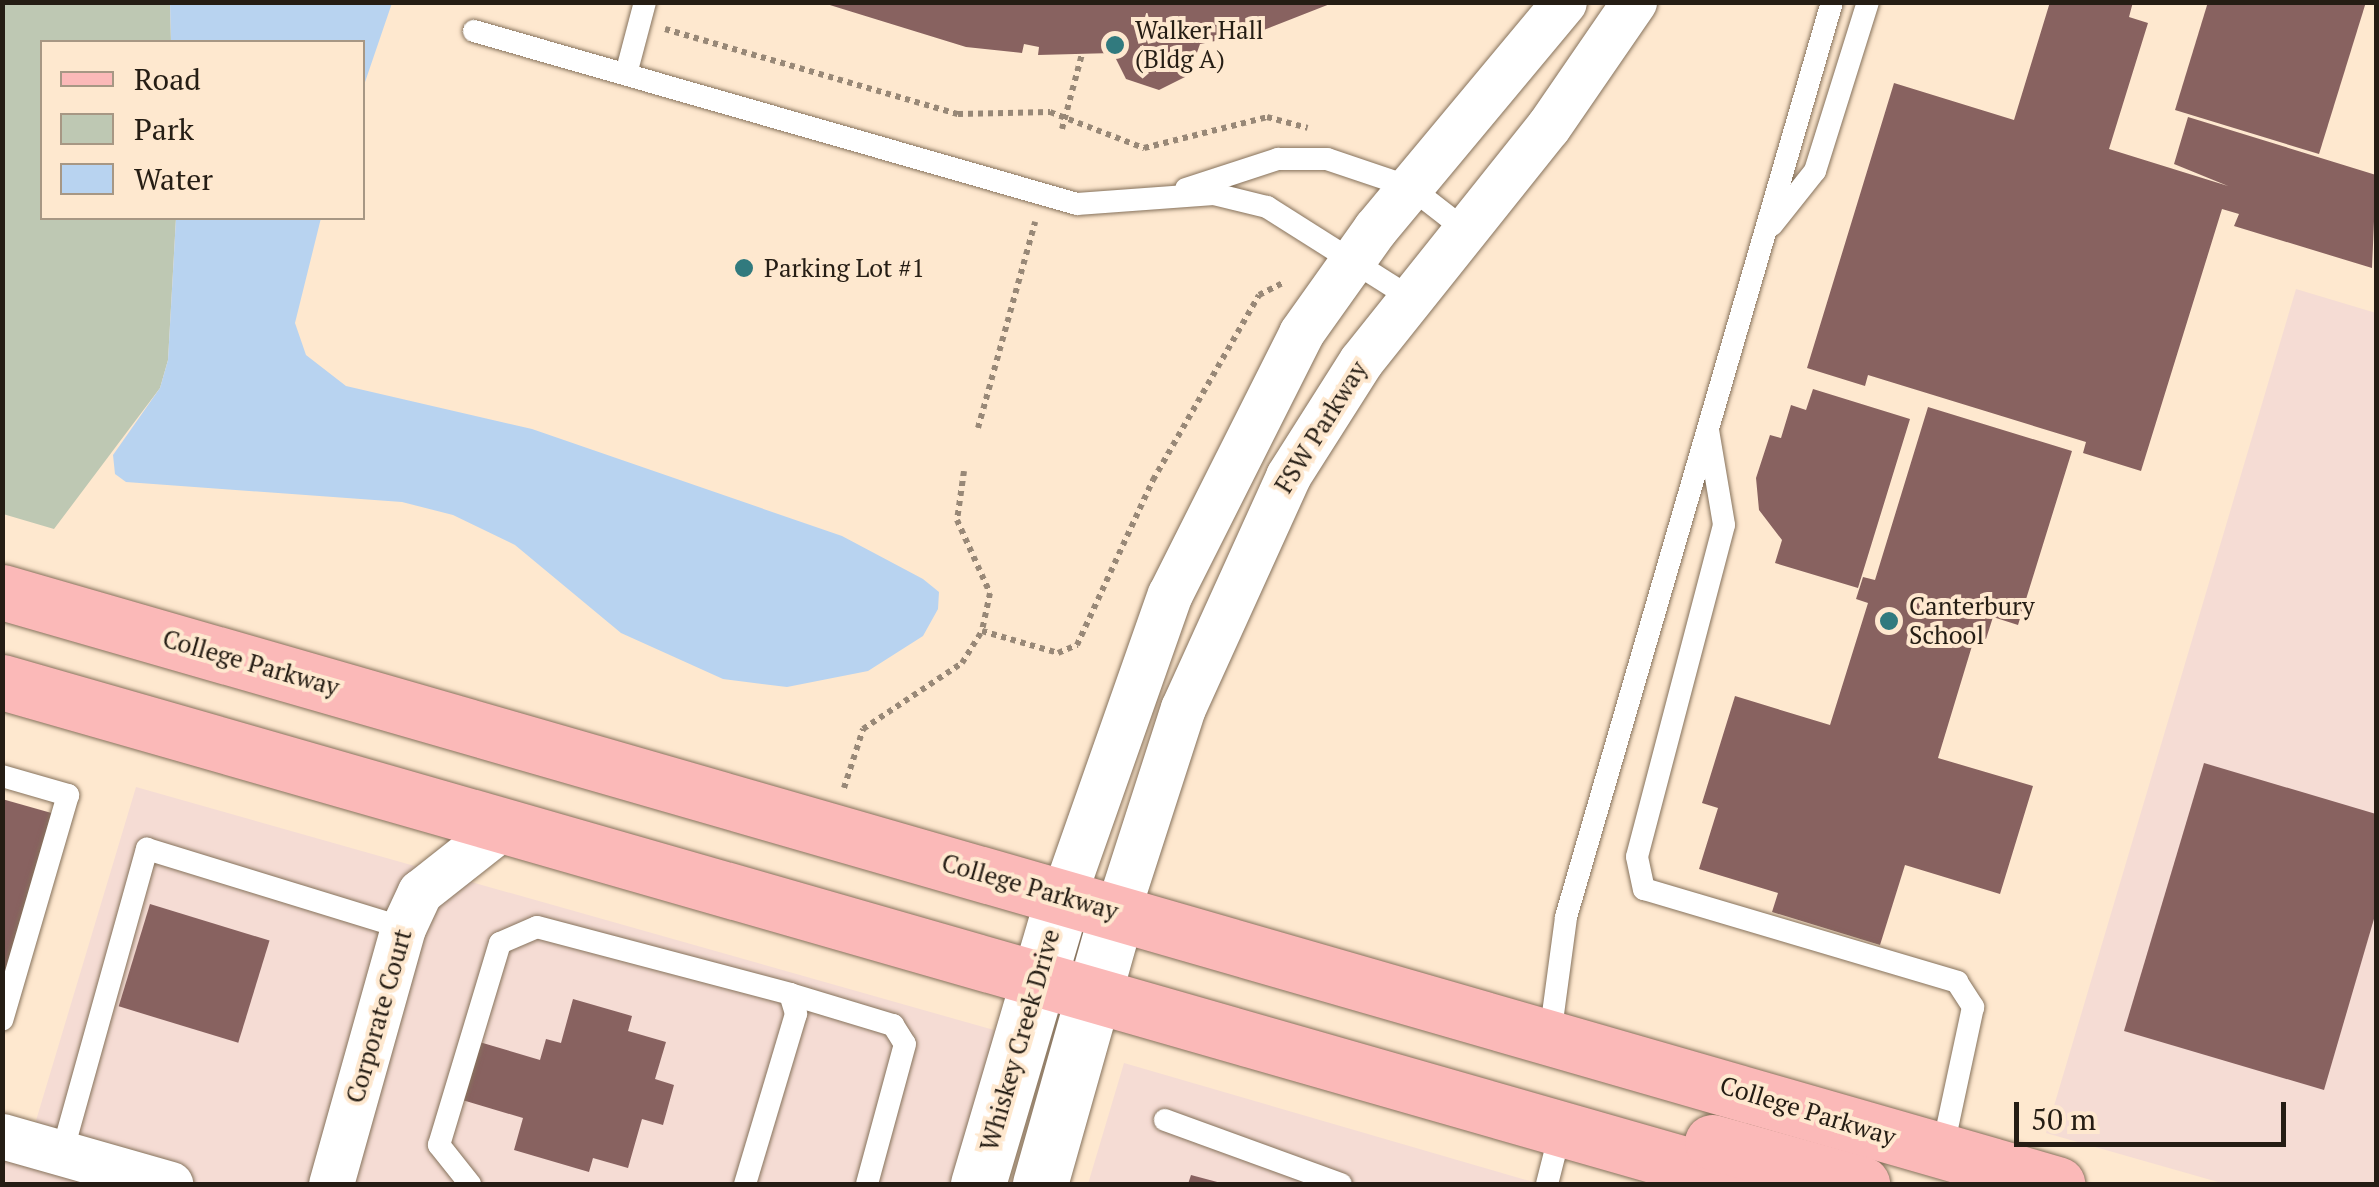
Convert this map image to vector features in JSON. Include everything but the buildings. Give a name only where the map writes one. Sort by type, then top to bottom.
[{"type":"main road","name":"College Parkway","points":[[2,592],[2057,1184]]},
{"type":"main road","points":[[2,682],[1754,1184]]},
{"type":"main road","points":[[1614,1144],[1706,1140],[1862,1184]]},
{"type":"main road","points":[[1890,1184],[1914,1180],[1942,1151]]},
{"type":"street","points":[[1063,897],[1178,578],[1301,332],[1410,187],[1564,2]]},
{"type":"street","name":"FSW Parkway","points":[[1117,912],[1183,708],[1238,576],[1288,476],[1361,361],[1548,126],[1634,2]]},
{"type":"street","name":"Corporate Court","points":[[331,1184],[403,928],[420,892],[501,828]]},
{"type":"street","name":"Whiskey Creek Drive","points":[[978,1184],[1036,977],[1063,897]]},
{"type":"street","points":[[1040,1184],[1117,912]]},
{"type":"street","points":[[2,1136],[170,1184]]},
{"type":"lane","points":[[1550,1036],[1566,917],[1832,2]]},
{"type":"lane","points":[[1764,235],[1815,171],[1868,2]]},
{"type":"lane","points":[[626,74],[655,9]]},
{"type":"lane","points":[[474,31],[1076,204],[1214,194],[1267,207],[1355,257],[1411,298]]},
{"type":"lane","points":[[1159,198],[1278,159],[1327,159],[1410,187],[1464,229]]},
{"type":"lane","points":[[1708,428],[1724,525],[1637,857],[1644,889],[1957,982],[1973,1006],[1942,1151]]},
{"type":"lane","points":[[2,776],[68,795],[2,1020]]},
{"type":"lane","points":[[62,1153],[147,849],[403,928]]},
{"type":"lane","points":[[470,1184],[440,1145],[500,943],[518,931],[537,927],[893,1025],[905,1044],[867,1184]]},
{"type":"lane","points":[[746,1184],[796,1014],[790,994]]},
{"type":"lane","points":[[1165,1120],[1341,1184]]},
{"type":"lane","points":[[1547,1184],[1561,1129]]},
{"type":"path","points":[[655,9],[661,28],[958,114],[982,118],[1030,110],[1066,117],[1144,148],[1267,117],[1324,133]]},
{"type":"path","points":[[1062,129],[1082,54]]},
{"type":"path","points":[[978,428],[1037,214]]},
{"type":"path","points":[[982,631],[1058,653],[1077,645],[1153,480],[1259,295],[1285,282]]},
{"type":"path","points":[[842,792],[863,730],[962,663],[982,631],[990,593],[957,520],[964,471]]},
{"type":"shaded area","points":[[2296,289],[2376,313],[2376,1184],[2225,1184],[2046,1133]]},
{"type":"shaded area","points":[[136,787],[1001,1032],[958,1184],[3,1184],[2,1155],[29,1144]]},
{"type":"shaded area","points":[[1124,1063],[1540,1184],[1088,1184]]},
{"type":"green space","points":[[2,3],[170,3],[171,40],[40,40],[40,220],[176,220],[168,360],[160,388],[54,529],[3,514]]},
{"type":"water","points":[[170,2],[392,3],[365,82],[365,40],[171,40]]},
{"type":"water","points":[[176,220],[321,220],[295,323],[306,355],[346,386],[532,429],[842,536],[923,579],[939,592],[938,609],[923,636],[868,671],[787,687],[723,679],[621,633],[515,545],[453,515],[402,502],[126,482],[115,474],[113,455],[160,388],[168,360]]},
{"type":"place","name":"Walker Hall (Bldg A)","points":[[1115,45]]},
{"type":"place","name":"Parking Lot #1","points":[[744,268]]},
{"type":"place","name":"Canterbury School","points":[[1889,621]]}]
